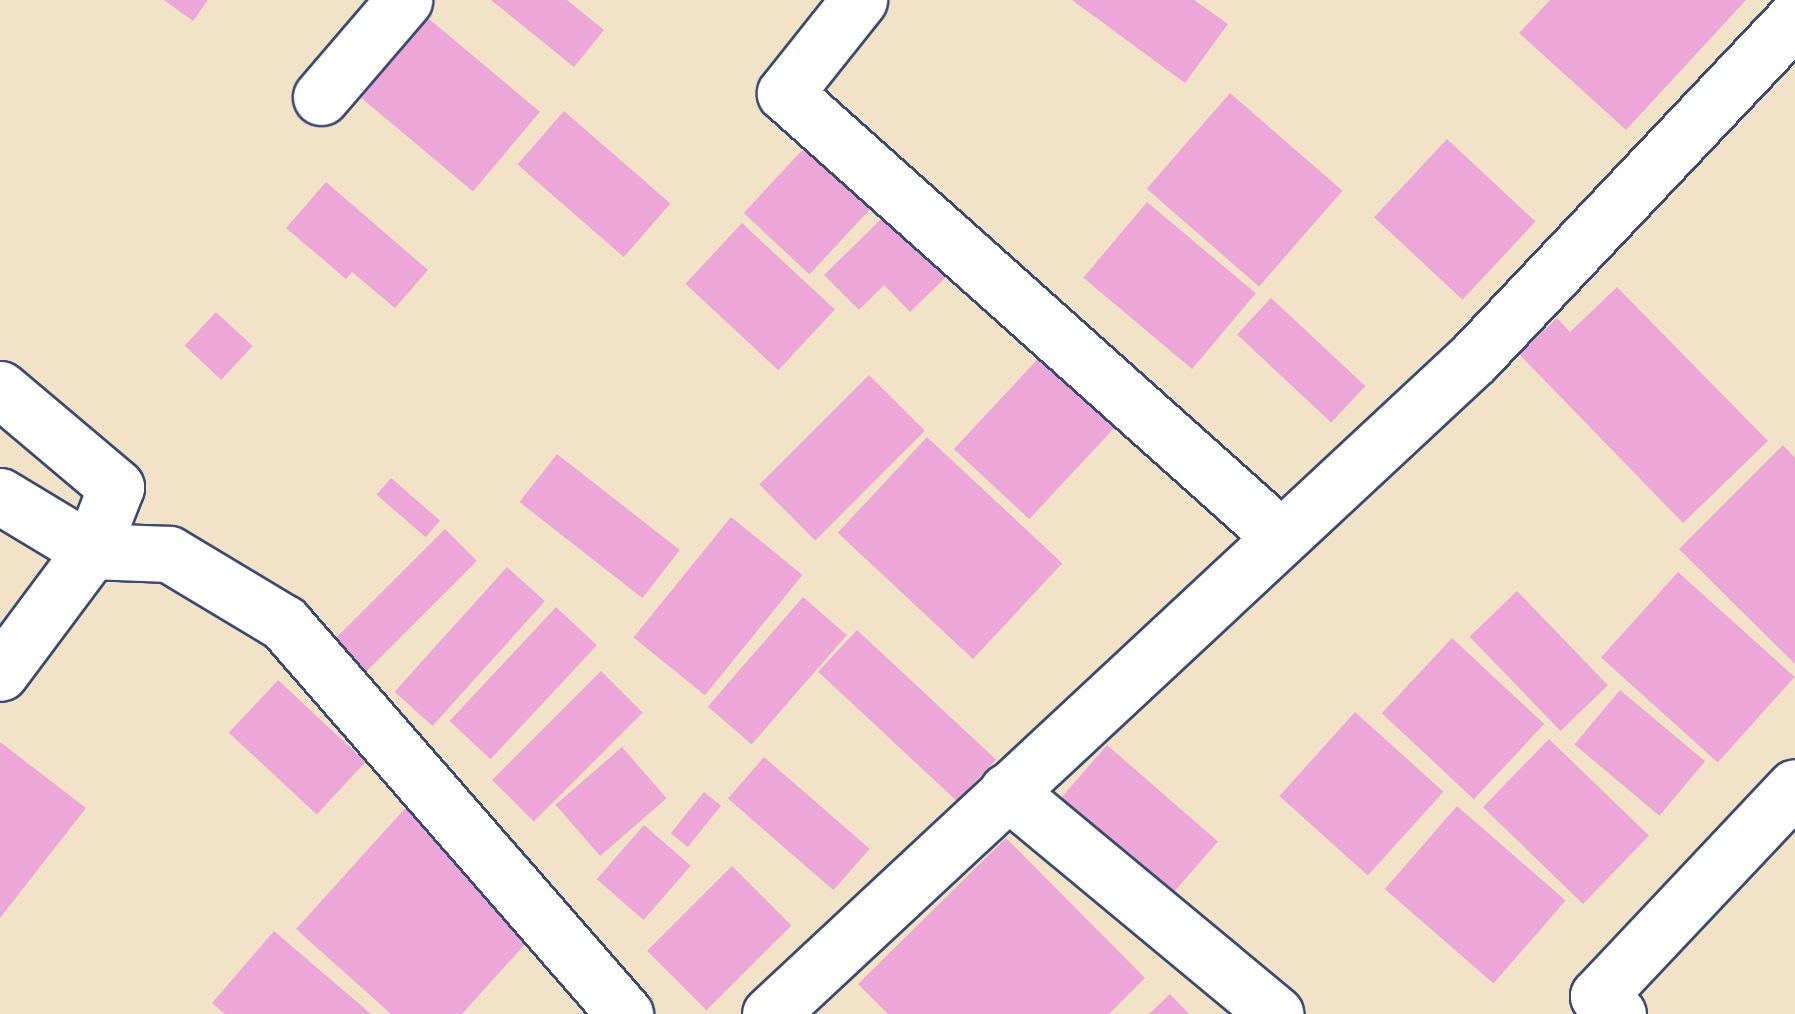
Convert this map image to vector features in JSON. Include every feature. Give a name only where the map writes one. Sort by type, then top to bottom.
[{"type":"street","points":[[320,98],[404,0]]},
{"type":"street","points":[[859,0],[785,93],[1281,537]]},
{"type":"street","points":[[770,1014],[1474,358],[1795,20]]},
{"type":"street","points":[[0,389],[116,487],[90,551],[0,673]]},
{"type":"street","points":[[0,496],[90,551],[169,554],[284,623],[625,1014]]},
{"type":"street","points":[[1596,1008],[1795,787]]},
{"type":"street","points":[[1007,791],[1276,1014]]},
{"type":"building","points":[[164,0],[208,0],[193,21]]},
{"type":"building","points":[[491,0],[567,0],[604,30],[574,67]]},
{"type":"building","points":[[1072,0],[1194,0],[1228,24],[1185,83]]},
{"type":"building","points":[[1550,0],[1746,0],[1626,130],[1519,33]]},
{"type":"building","points":[[428,18],[540,112],[473,192],[361,98]]},
{"type":"building","points":[[1230,93],[1342,191],[1259,287],[1147,189]]},
{"type":"building","points":[[564,111],[670,204],[624,257],[517,165]]},
{"type":"building","points":[[835,115],[901,176],[809,274],[744,213]]},
{"type":"building","points":[[1447,139],[1535,222],[1463,300],[1374,217]]},
{"type":"building","points":[[326,182],[428,270],[395,308],[352,272],[346,279],[286,228]]},
{"type":"building","points":[[919,182],[980,244],[910,312],[884,285],[859,310],[824,275]]},
{"type":"building","points":[[1147,202],[1256,293],[1192,369],[1083,278]]},
{"type":"building","points":[[742,223],[835,310],[778,370],[685,284]]},
{"type":"building","points":[[1617,287],[1768,441],[1683,523],[1519,354],[1557,318],[1570,332]]},
{"type":"building","points":[[1271,298],[1365,386],[1331,423],[1237,335]]},
{"type":"building","points":[[216,312],[253,346],[221,380],[185,346]]},
{"type":"building","points":[[1076,318],[1151,388],[1029,519],[954,449]]},
{"type":"building","points":[[869,375],[925,431],[815,540],[759,485]]},
{"type":"building","points":[[927,437],[1062,563],[973,659],[838,533]]},
{"type":"building","points":[[1783,445],[1795,458],[1795,664],[1679,549]]},
{"type":"building","points":[[557,454],[680,550],[642,598],[519,502]]},
{"type":"building","points":[[391,478],[440,521],[426,537],[377,495]]},
{"type":"building","points":[[731,517],[802,575],[705,695],[633,637]]},
{"type":"building","points":[[445,529],[477,561],[350,687],[318,656]]},
{"type":"building","points":[[507,567],[545,601],[432,726],[395,692]]},
{"type":"building","points":[[1678,572],[1795,677],[1718,763],[1601,657]]},
{"type":"building","points":[[1517,591],[1608,685],[1561,731],[1470,637]]},
{"type":"building","points":[[803,597],[847,635],[752,744],[708,706]]},
{"type":"building","points":[[556,607],[597,645],[491,759],[450,721]]},
{"type":"building","points":[[857,630],[996,760],[957,801],[818,672]]},
{"type":"building","points":[[1452,638],[1544,724],[1474,799],[1382,713]]},
{"type":"building","points":[[601,671],[643,713],[534,822],[492,780]]},
{"type":"building","points":[[278,680],[366,762],[317,814],[229,733]]},
{"type":"building","points":[[1620,690],[1705,761],[1659,816],[1574,744]]},
{"type":"building","points":[[1355,712],[1443,792],[1368,876],[1279,796]]},
{"type":"building","points":[[1549,739],[1649,836],[1583,904],[1483,807]]},
{"type":"building","points":[[0,742],[86,808],[0,918]]},
{"type":"building","points":[[1107,745],[1218,841],[1162,906],[1051,809]]},
{"type":"building","points":[[622,747],[667,798],[600,856],[556,805]]},
{"type":"building","points":[[764,757],[870,849],[834,890],[728,799]]},
{"type":"building","points":[[704,792],[721,806],[688,847],[671,833]]},
{"type":"building","points":[[409,804],[543,924],[462,1014],[391,1014],[296,929]]},
{"type":"building","points":[[1457,806],[1566,900],[1494,983],[1385,889]]},
{"type":"building","points":[[644,825],[691,866],[644,920],[597,879]]},
{"type":"building","points":[[1006,838],[1145,978],[1109,1014],[888,1014],[858,984]]},
{"type":"building","points":[[732,866],[791,925],[707,1010],[647,951]]},
{"type":"building","points":[[274,931],[371,1014],[225,1014],[212,1003]]},
{"type":"building","points":[[1170,994],[1189,1014],[1149,1014]]}]
